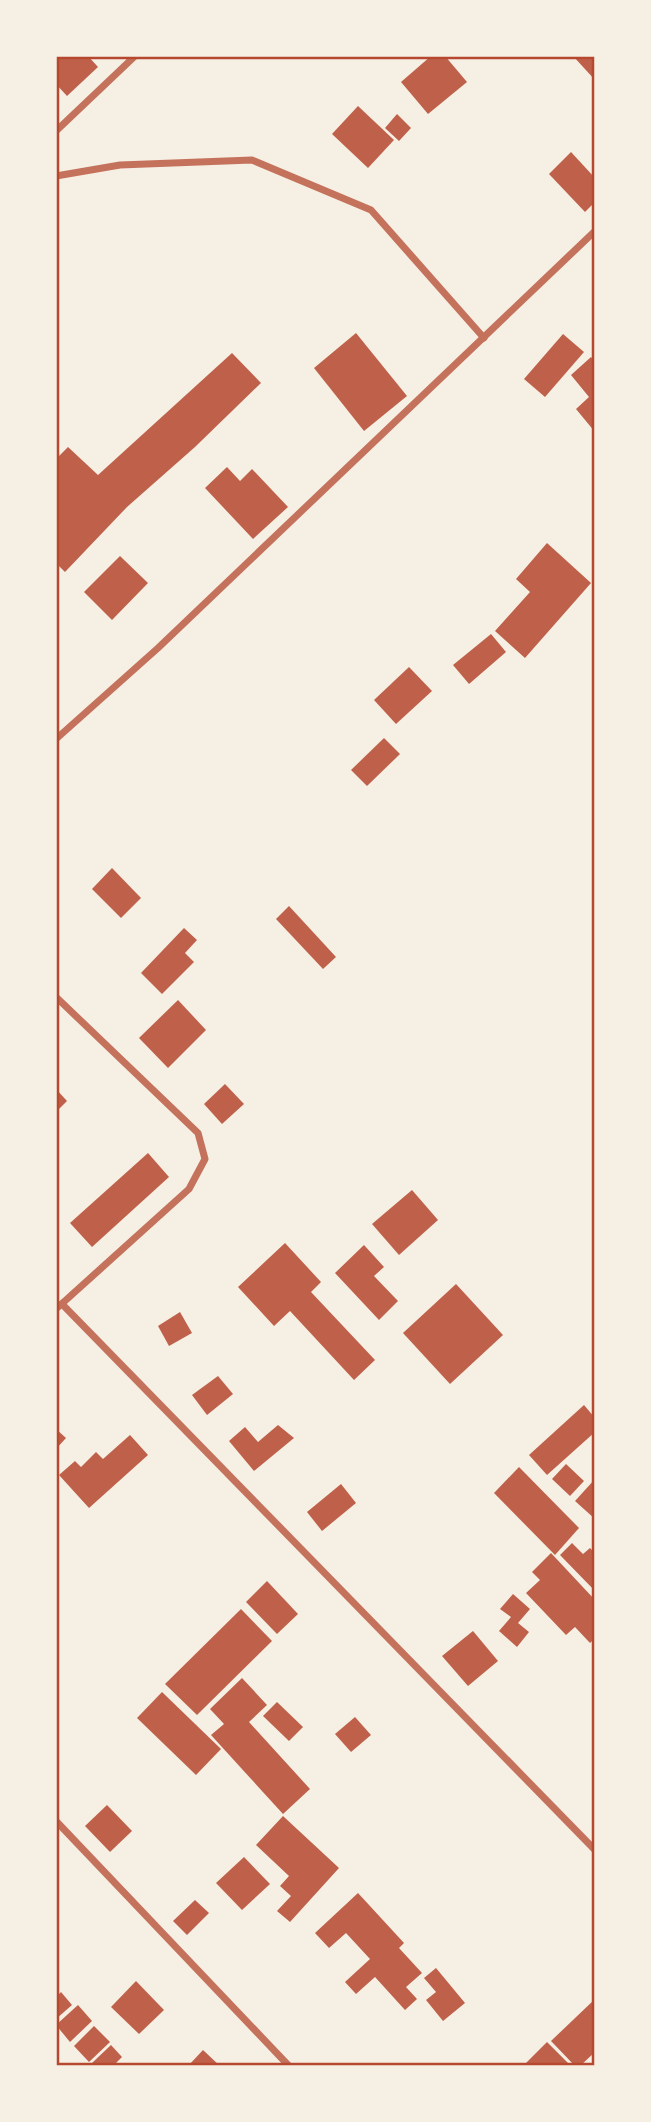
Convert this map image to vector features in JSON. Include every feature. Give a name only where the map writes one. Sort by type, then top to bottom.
[{"type":"street","points":[[56,131],[135,56]]},
{"type":"street","points":[[56,176],[120,165],[252,160],[372,210],[484,338]]},
{"type":"street","points":[[56,739],[158,648],[595,231]]},
{"type":"street","points":[[56,997],[198,1133],[205,1159],[189,1189],[59,1306],[595,1850]]},
{"type":"street","points":[[56,1821],[289,2066]]},
{"type":"building","points":[[58,56],[88,56],[98,67],[67,96],[56,84]]},
{"type":"building","points":[[431,56],[445,56],[467,82],[428,114],[401,82]]},
{"type":"building","points":[[573,56],[595,56],[595,80]]},
{"type":"building","points":[[358,106],[394,140],[368,168],[332,134]]},
{"type":"building","points":[[397,114],[411,128],[399,141],[385,128]]},
{"type":"building","points":[[571,152],[595,178],[595,202],[585,212],[549,174]]},
{"type":"building","points":[[356,333],[407,396],[364,431],[314,368]]},
{"type":"building","points":[[563,334],[584,352],[545,397],[524,379]]},
{"type":"building","points":[[232,353],[261,383],[195,447],[127,507],[65,572],[56,563],[56,459],[68,447],[98,475]]},
{"type":"building","points":[[591,357],[595,362],[595,432],[576,409],[589,397],[571,375]]},
{"type":"building","points":[[227,467],[240,481],[252,469],[288,507],[253,539],[205,488]]},
{"type":"building","points":[[547,543],[591,583],[525,658],[495,631],[530,592],[516,579]]},
{"type":"building","points":[[120,556],[148,583],[112,620],[84,592]]},
{"type":"building","points":[[491,634],[506,652],[469,684],[453,665]]},
{"type":"building","points":[[409,667],[432,691],[396,724],[374,700]]},
{"type":"building","points":[[384,738],[400,754],[367,786],[351,770]]},
{"type":"building","points":[[112,868],[141,898],[121,918],[92,889]]},
{"type":"building","points":[[289,906],[336,957],[323,969],[276,919]]},
{"type":"building","points":[[184,928],[197,940],[185,953],[194,962],[162,994],[141,973]]},
{"type":"building","points":[[178,1000],[206,1030],[168,1068],[139,1038]]},
{"type":"building","points":[[225,1084],[244,1104],[222,1124],[204,1104]]},
{"type":"building","points":[[56,1089],[67,1101],[56,1112]]},
{"type":"building","points":[[148,1153],[169,1177],[92,1247],[70,1223]]},
{"type":"building","points":[[412,1190],[438,1220],[399,1255],[372,1224]]},
{"type":"building","points":[[285,1243],[321,1282],[311,1292],[375,1360],[354,1380],[290,1311],[274,1326],[238,1287]]},
{"type":"building","points":[[364,1245],[384,1267],[374,1276],[398,1301],[379,1320],[335,1273]]},
{"type":"building","points":[[456,1284],[503,1335],[450,1384],[403,1333]]},
{"type":"building","points":[[180,1312],[192,1333],[169,1346],[158,1326]]},
{"type":"building","points":[[218,1376],[233,1394],[207,1415],[192,1395]]},
{"type":"building","points":[[584,1405],[595,1418],[595,1432],[547,1475],[529,1455]]},
{"type":"building","points":[[278,1425],[294,1438],[254,1471],[229,1441],[245,1427],[258,1442]]},
{"type":"building","points":[[56,1429],[66,1438],[56,1449]]},
{"type":"building","points":[[130,1435],[148,1455],[89,1508],[59,1475],[75,1461],[81,1467],[96,1452],[103,1459]]},
{"type":"building","points":[[566,1464],[584,1481],[570,1496],[552,1479]]},
{"type":"building","points":[[519,1467],[579,1528],[555,1555],[494,1493]]},
{"type":"building","points":[[595,1479],[595,1519],[575,1501]]},
{"type":"building","points":[[341,1484],[356,1503],[322,1531],[307,1512]]},
{"type":"building","points":[[572,1543],[583,1554],[590,1548],[595,1553],[595,1591],[560,1555]]},
{"type":"building","points":[[551,1553],[595,1600],[595,1638],[590,1643],[575,1627],[566,1635],[526,1593],[540,1580],[532,1572]]},
{"type":"building","points":[[267,1581],[298,1614],[277,1634],[246,1602]]},
{"type":"building","points":[[513,1594],[530,1609],[518,1623],[529,1632],[517,1647],[499,1631],[511,1617],[500,1609]]},
{"type":"building","points":[[241,1609],[272,1641],[197,1715],[165,1684]]},
{"type":"building","points":[[473,1631],[498,1661],[468,1686],[442,1656]]},
{"type":"building","points":[[242,1678],[267,1705],[249,1722],[310,1789],[283,1814],[211,1735],[224,1724],[210,1709]]},
{"type":"building","points":[[162,1692],[221,1749],[196,1775],[137,1718]]},
{"type":"building","points":[[277,1702],[303,1727],[289,1741],[263,1716]]},
{"type":"building","points":[[355,1717],[371,1735],[351,1752],[335,1734]]},
{"type":"building","points":[[107,1805],[132,1831],[110,1852],[85,1826]]},
{"type":"building","points":[[283,1816],[339,1868],[290,1922],[277,1911],[291,1896],[280,1886],[289,1876],[256,1845]]},
{"type":"building","points":[[244,1857],[270,1884],[242,1910],[216,1883]]},
{"type":"building","points":[[358,1893],[404,1943],[399,1948],[422,1973],[406,1987],[417,1999],[405,2010],[375,1977],[356,1994],[345,1982],[370,1959],[346,1933],[329,1948],[315,1933]]},
{"type":"building","points":[[195,1900],[209,1913],[187,1935],[173,1921]]},
{"type":"building","points":[[436,1968],[465,2003],[443,2021],[426,2000],[436,1992],[424,1978]]},
{"type":"building","points":[[136,1981],[164,2010],[139,2034],[111,2007]]},
{"type":"building","points":[[61,1992],[72,2005],[56,2019],[56,1997]]},
{"type":"building","points":[[595,1999],[595,2052],[580,2066],[575,2066],[551,2041]]},
{"type":"building","points":[[78,2005],[92,2021],[70,2042],[56,2025]]},
{"type":"building","points":[[94,2026],[110,2042],[89,2062],[74,2046]]},
{"type":"building","points":[[547,2042],[571,2066],[523,2066]]},
{"type":"building","points":[[111,2045],[122,2057],[113,2066],[95,2066],[92,2063]]},
{"type":"building","points":[[203,2050],[220,2066],[188,2066]]}]
